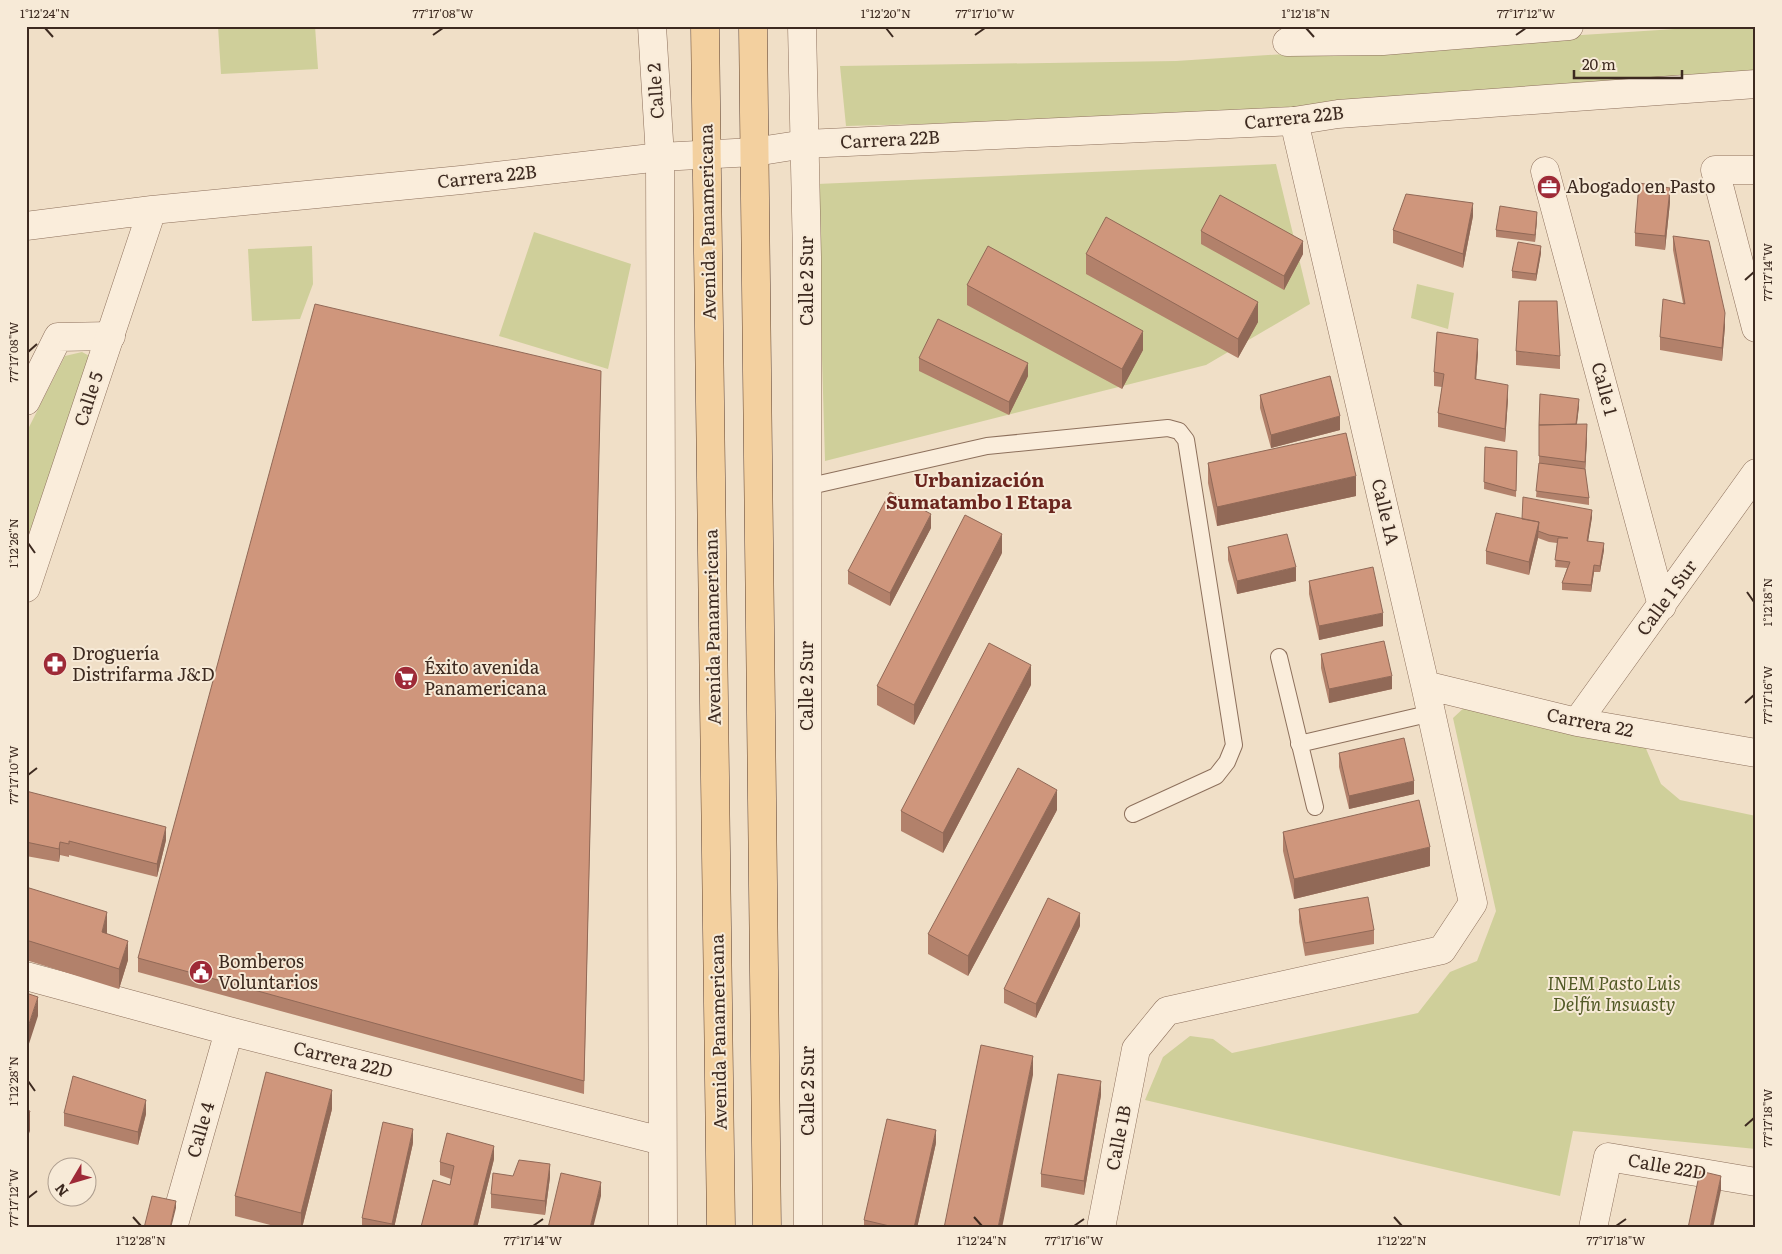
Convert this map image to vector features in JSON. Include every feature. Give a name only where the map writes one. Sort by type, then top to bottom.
[{"type":"main road","name":"Avenida Panamericana","points":[[704,26],[721,1228]]},
{"type":"main road","points":[[753,26],[767,1228]]},
{"type":"street","name":"Calle 2","points":[[652,26],[660,157],[663,1228]]},
{"type":"street","points":[[802,26],[805,144]]},
{"type":"street","points":[[1287,42],[1383,34],[1569,26]]},
{"type":"street","name":"Carrera 22B","points":[[26,226],[152,210],[461,180],[660,157],[754,152],[805,144],[1294,121],[1338,114],[1756,84]]},
{"type":"street","name":"Calle 1A","points":[[1136,1049],[1167,1011],[1442,950],[1473,903],[1426,685],[1294,121]]},
{"type":"street","name":"Calle 2 Sur","points":[[805,144],[807,257],[808,1228]]},
{"type":"street","points":[[1756,170],[1715,170],[1756,328]]},
{"type":"street","name":"Calle 1","points":[[1545,171],[1662,606]]},
{"type":"street","name":"Calle 5","points":[[26,588],[152,210]]},
{"type":"street","points":[[26,401],[58,337],[110,336]]},
{"type":"street","name":"Calle 1 Sur","points":[[1577,722],[1756,473]]},
{"type":"street","name":"Carrera 22","points":[[1426,685],[1577,722],[1756,753]]},
{"type":"street","name":"Carrera 22D","points":[[26,976],[229,1031],[662,1141]]},
{"type":"street","name":"Calle 4","points":[[173,1228],[229,1031]]},
{"type":"street","name":"Calle 1B","points":[[1101,1228],[1136,1049]]},
{"type":"street","name":"Calle 22D","points":[[1593,1228],[1608,1157],[1756,1182]]},
{"type":"lane","points":[[806,487],[987,446],[1168,428],[1179,432],[1186,440],[1234,745],[1227,762],[1216,776],[1133,814]]},
{"type":"lane","points":[[1279,657],[1315,807]]},
{"type":"lane","points":[[1299,744],[1432,713]]},
{"type":"green space","points":[[218,26],[315,26],[318,69],[221,74]]},
{"type":"green space","points":[[1721,26],[1756,26],[1756,70],[1370,112],[846,126],[840,66],[1176,61]]},
{"type":"green space","points":[[1276,164],[1310,304],[1206,365],[825,461],[817,184]]},
{"type":"green space","points":[[534,232],[631,264],[608,369],[499,336]]},
{"type":"green space","points":[[312,246],[313,284],[300,319],[252,321],[248,249]]},
{"type":"green space","points":[[1417,284],[1454,293],[1448,329],[1411,318]]},
{"type":"green space","points":[[82,352],[95,359],[26,568],[26,433],[65,356]]},
{"type":"green space","name":"INEM Pasto Luis Delfín Insuasty","points":[[1467,705],[1644,744],[1661,784],[1680,800],[1756,816],[1756,1149],[1573,1131],[1560,1196],[1145,1100],[1163,1057],[1190,1036],[1213,1039],[1232,1053],[1418,1013],[1450,972],[1477,961],[1496,911],[1453,718]]},
{"type":"building","points":[[1639,183],[1670,188],[1665,236],[1635,233]]},
{"type":"building","points":[[1406,194],[1473,203],[1463,254],[1393,230]]},
{"type":"building","points":[[1220,195],[1303,241],[1284,276],[1201,231]]},
{"type":"building","points":[[1500,206],[1537,212],[1535,235],[1496,230]]},
{"type":"building","points":[[1106,217],[1258,302],[1238,339],[1086,254]]},
{"type":"building","points":[[1673,236],[1709,241],[1725,313],[1722,348],[1660,337],[1663,299],[1685,304]]},
{"type":"building","points":[[1518,242],[1541,246],[1536,274],[1512,271]]},
{"type":"building","points":[[988,246],[1143,331],[1122,369],[967,285]]},
{"type":"building","points":[[1519,301],[1557,301],[1560,356],[1516,351]]},
{"type":"building","name":"Éxito avenida Panamericana","points":[[315,304],[601,371],[584,1081],[138,958]]},
{"type":"building","points":[[938,319],[1028,363],[1009,402],[919,358]]},
{"type":"building","points":[[1437,332],[1478,339],[1475,379],[1508,385],[1505,429],[1438,413],[1444,374],[1434,372]]},
{"type":"building","points":[[1330,376],[1340,416],[1271,435],[1260,395]]},
{"type":"building","points":[[1540,394],[1579,399],[1576,424],[1539,425]]},
{"type":"building","points":[[1587,424],[1585,462],[1539,456],[1539,425]]},
{"type":"building","points":[[1346,433],[1356,476],[1217,507],[1208,463]]},
{"type":"building","points":[[1485,447],[1517,451],[1516,491],[1484,482]]},
{"type":"building","points":[[1539,463],[1585,469],[1589,498],[1536,491]]},
{"type":"building","points":[[890,492],[931,514],[890,593],[848,571]]},
{"type":"building","points":[[1523,497],[1592,510],[1587,541],[1604,543],[1600,566],[1594,565],[1591,585],[1562,583],[1570,562],[1555,560],[1558,538],[1568,538],[1538,531],[1539,522],[1522,519]]},
{"type":"building","points":[[1496,513],[1539,522],[1529,562],[1486,551]]},
{"type":"building","points":[[965,515],[1002,534],[914,705],[877,686]]},
{"type":"building","points":[[1287,534],[1296,567],[1237,581],[1228,547]]},
{"type":"building","points":[[1373,567],[1383,613],[1319,626],[1309,581]]},
{"type":"building","points":[[1384,641],[1392,676],[1329,689],[1321,654]]},
{"type":"building","points":[[989,643],[1031,665],[943,833],[901,811]]},
{"type":"building","points":[[1404,738],[1414,781],[1349,796],[1339,753]]},
{"type":"building","points":[[1018,768],[1057,790],[968,956],[928,934]]},
{"type":"building","points":[[26,791],[166,827],[157,864],[69,841],[69,844],[60,842],[59,849],[26,842]]},
{"type":"building","points":[[1419,800],[1430,847],[1294,879],[1283,832]]},
{"type":"building","points":[[26,887],[107,912],[102,932],[128,941],[119,969],[26,940]]},
{"type":"building","points":[[1368,897],[1374,930],[1305,943],[1299,909]]},
{"type":"building","points":[[1048,898],[1080,913],[1036,1004],[1004,989]]},
{"type":"building","points":[[26,993],[38,997],[26,1033]]},
{"type":"building","points":[[981,1045],[1033,1056],[998,1228],[944,1228]]},
{"type":"building","points":[[266,1072],[332,1090],[301,1213],[235,1196]]},
{"type":"building","points":[[1058,1074],[1101,1081],[1084,1181],[1041,1174]]},
{"type":"building","points":[[73,1076],[146,1100],[138,1132],[64,1113]]},
{"type":"building","points":[[26,1110],[30,1111],[26,1122]]},
{"type":"building","points":[[887,1119],[936,1130],[914,1228],[898,1228],[864,1220]]},
{"type":"building","points":[[383,1122],[413,1129],[392,1224],[362,1218]]},
{"type":"building","points":[[447,1133],[494,1146],[473,1228],[421,1227],[433,1180],[450,1185],[454,1166],[440,1162]]},
{"type":"building","points":[[519,1160],[550,1164],[545,1201],[491,1194],[493,1173],[513,1176]]},
{"type":"building","points":[[1700,1171],[1721,1176],[1710,1228],[1688,1228]]},
{"type":"building","points":[[561,1173],[601,1182],[590,1228],[548,1228]]},
{"type":"building","points":[[152,1196],[176,1201],[170,1228],[144,1228]]},
{"type":"place","name":"Abogado en Pasto","points":[[1549,187]]},
{"type":"place","name":"Droguería Distrifarma J&D","points":[[55,664]]},
{"type":"place","name":"Éxito avenida Panamericana","points":[[406,678]]},
{"type":"place","name":"Bomberos Voluntarios","points":[[201,972]]},
{"type":"district","name":"Urbanización Sumatambo 1 Etapa","points":[[979,491]]}]
